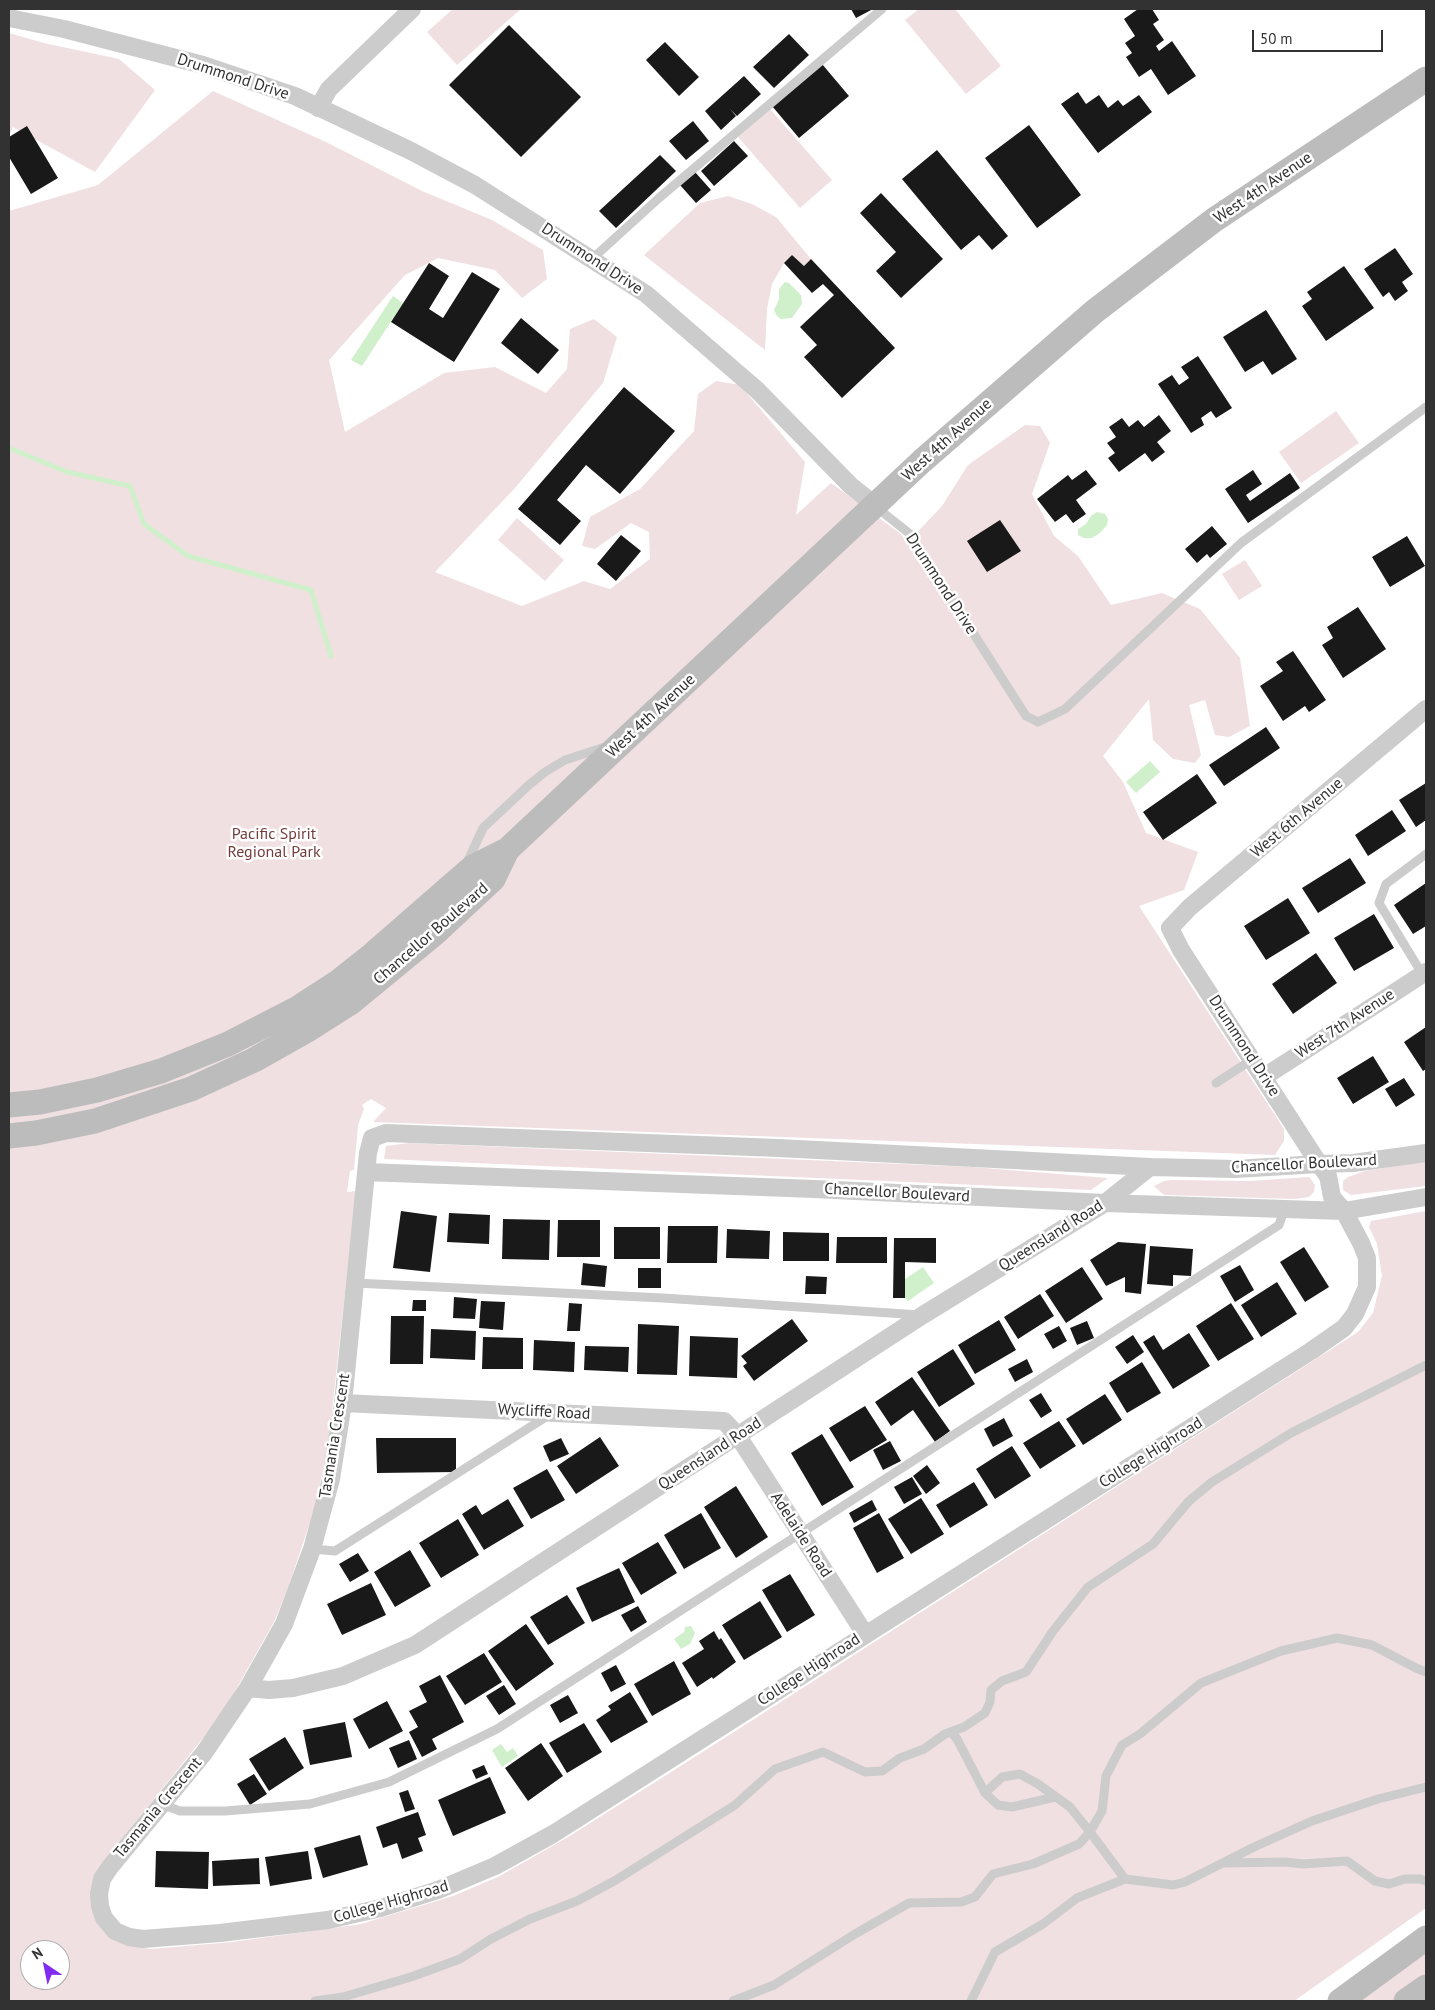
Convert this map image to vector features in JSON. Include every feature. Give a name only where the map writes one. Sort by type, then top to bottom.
[{"type":"main road","name":"West 4th Avenue","points":[[507,850],[966,421],[1095,311],[1214,220],[1426,79]]},
{"type":"main road","name":"Chancellor Boulevard","points":[[9,1105],[40,1102],[97,1090],[161,1071],[228,1044],[298,1008],[338,982],[473,867],[507,850]]},
{"type":"main road","name":"Chancellor Boulevard","points":[[9,1136],[36,1133],[95,1121],[191,1090],[254,1060],[309,1029],[350,1003],[435,934],[493,879],[507,850]]},
{"type":"main road","points":[[1340,2001],[1426,1938]]},
{"type":"main road","points":[[1406,2001],[1426,1986]]},
{"type":"street","points":[[318,108],[329,90],[412,9]]},
{"type":"street","name":"Drummond Drive","points":[[9,18],[64,29],[203,65],[295,96],[411,151],[475,185],[646,294],[756,390],[851,486],[875,505]]},
{"type":"street","name":"West 6th Avenue","points":[[1170,928],[1190,907],[1426,709]]},
{"type":"street","name":"Drummond Drive","points":[[1170,928],[1181,950],[1319,1164]]},
{"type":"street","name":"West 7th Avenue","points":[[1264,1077],[1425,976]]},
{"type":"street","name":"Chancellor Boulevard","points":[[372,1138],[386,1133],[729,1146],[1150,1167],[1235,1169],[1353,1163],[1426,1153]]},
{"type":"street","name":"Tasmania Crescent","points":[[102,1879],[204,1753],[248,1688],[284,1624],[312,1549],[331,1480],[344,1404],[368,1153],[372,1138]]},
{"type":"street","name":"College Highroad","points":[[102,1879],[99,1894],[104,1918],[116,1931],[129,1937],[142,1939],[220,1933],[328,1920],[381,1908],[438,1890],[495,1866],[553,1834],[1344,1328],[1355,1314],[1367,1287],[1366,1258],[1344,1211],[1332,1197],[1328,1176],[1319,1164]]},
{"type":"street","name":"Queensland Road","points":[[248,1688],[269,1690],[293,1688],[343,1676],[415,1645],[923,1315],[1105,1204],[1150,1167]]},
{"type":"street","name":"Chancellor Boulevard","points":[[366,1172],[814,1189],[1105,1204],[1284,1210],[1344,1211],[1426,1197]]},
{"type":"street","name":"Wycliffe Road","points":[[344,1404],[724,1421],[738,1436]]},
{"type":"street","name":"Adelaide Road","points":[[738,1436],[865,1634]]},
{"type":"lane","points":[[592,260],[659,198],[882,9]]},
{"type":"lane","name":"Drummond Drive","points":[[875,505],[910,534],[1026,716],[1038,722],[1065,709],[1241,543],[1426,407]]},
{"type":"lane","points":[[461,878],[483,828],[544,772],[565,760],[624,741]]},
{"type":"lane","points":[[1425,976],[1378,903],[1386,884],[1426,854]]},
{"type":"lane","points":[[1216,1083],[1253,1060]]},
{"type":"lane","points":[[161,1804],[180,1811],[225,1811],[310,1804],[389,1782],[497,1729],[1279,1225],[1284,1210]]},
{"type":"lane","points":[[355,1283],[663,1298],[923,1315]]},
{"type":"lane","points":[[315,2001],[353,1994],[411,1977],[460,1959],[491,1939],[530,1919],[576,1901],[616,1880],[735,1805],[775,1769],[823,1752],[865,1772],[882,1771],[900,1758],[924,1749],[951,1732],[964,1727],[985,1713],[990,1702],[991,1690],[1002,1680],[1026,1672],[1053,1631],[1088,1587],[1153,1544],[1188,1501],[1212,1482],[1291,1433],[1426,1365]]},
{"type":"lane","points":[[312,1549],[336,1551],[553,1412]]},
{"type":"lane","points":[[734,2001],[774,1985],[855,1934],[909,1903],[961,1902],[975,1897],[993,1874],[1033,1864],[1079,1844],[1090,1832],[1102,1811],[1106,1776],[1122,1745],[1140,1734],[1202,1683],[1282,1651],[1337,1638],[1372,1645],[1426,1672]]},
{"type":"lane","points":[[951,1732],[957,1739],[986,1793],[998,1805],[1012,1807],[1055,1797]]},
{"type":"lane","points":[[986,1793],[1002,1777],[1020,1774],[1038,1784],[1070,1807],[1125,1880]]},
{"type":"lane","points":[[971,2001],[995,1952],[1043,1924],[1076,1898],[1125,1880],[1173,1885],[1185,1882],[1312,1821],[1378,1799],[1426,1787]]},
{"type":"lane","points":[[1221,1864],[1246,1862],[1303,1864],[1347,1861],[1375,1880],[1389,1884],[1405,1879],[1426,1881]]},
{"type":"green space","points":[[453,9],[521,9],[457,65],[427,32]]},
{"type":"green space","points":[[919,9],[955,9],[1001,66],[966,94],[905,20]]},
{"type":"green space","points":[[9,33],[44,43],[119,59],[155,90],[95,172],[13,127],[9,136]]},
{"type":"green space","name":"Pacific Spirit Regional Park","points":[[213,91],[326,142],[422,191],[492,220],[543,250],[547,279],[522,298],[495,270],[438,258],[405,275],[329,360],[345,432],[444,373],[495,367],[546,393],[567,369],[570,329],[594,319],[617,337],[603,383],[515,488],[435,572],[522,606],[584,581],[610,589],[650,559],[649,532],[631,523],[595,549],[582,546],[590,517],[640,489],[694,431],[698,394],[716,381],[740,385],[805,462],[796,515],[831,483],[901,534],[907,543],[942,506],[968,465],[1025,425],[1040,426],[1050,443],[1032,494],[1054,536],[1078,556],[1111,605],[1162,593],[1200,609],[1240,658],[1250,726],[1229,737],[1215,735],[1205,700],[1189,705],[1201,755],[1195,763],[1173,759],[1153,740],[1149,699],[1103,756],[1123,782],[1146,833],[1198,852],[1184,890],[1139,906],[1284,1129],[1284,1141],[1275,1155],[373,1122],[386,1108],[371,1099],[362,1105],[364,1109],[358,1125],[354,1170],[350,1171],[347,1192],[356,1191],[329,1439],[316,1504],[288,1588],[275,1620],[234,1693],[216,1722],[103,1862],[96,1876],[123,1944],[151,1949],[232,1942],[361,1924],[453,1896],[498,1877],[568,1837],[698,1755],[1358,1332],[1373,1313],[1382,1276],[1377,1244],[1369,1227],[1371,1221],[1426,1211],[1426,1908],[1294,2001],[9,2001],[9,211],[98,185]]},
{"type":"green space","points":[[770,109],[832,180],[800,208],[738,137]]},
{"type":"green space","points":[[728,196],[752,204],[776,217],[811,259],[804,266],[792,255],[784,263],[772,284],[767,309],[765,350],[644,255],[700,203]]},
{"type":"green space","points":[[1336,411],[1359,443],[1301,483],[1279,452]]},
{"type":"green space","points":[[517,518],[564,560],[545,581],[498,540]]},
{"type":"green space","points":[[1245,560],[1262,586],[1239,600],[1222,574]]},
{"type":"green space","points":[[409,1143],[972,1167],[1108,1178],[1091,1190],[384,1159],[386,1146]]},
{"type":"green space","points":[[1426,1161],[1426,1186],[1351,1195],[1343,1190],[1343,1181],[1348,1177],[1365,1171]]},
{"type":"green space","points":[[1309,1177],[1315,1185],[1314,1192],[1309,1197],[1295,1199],[1164,1195],[1154,1186],[1164,1181],[1172,1180],[1250,1181]]},
{"type":"green space","points":[[1426,1944],[1426,1977],[1393,2001],[1348,2001]]},
{"type":"shaded area","points":[[785,282],[789,283],[801,295],[802,304],[792,318],[781,319],[774,310],[779,299],[779,289]]},
{"type":"shaded area","points":[[393,296],[403,303],[362,366],[351,360]]},
{"type":"shaded area","points":[[1097,512],[1105,514],[1108,519],[1107,525],[1092,538],[1084,538],[1078,535],[1078,529],[1086,524],[1091,516]]},
{"type":"shaded area","points":[[1150,761],[1160,772],[1136,793],[1126,782]]},
{"type":"shaded area","points":[[923,1267],[934,1283],[908,1301],[905,1298],[905,1279]]},
{"type":"shaded area","points":[[691,1626],[695,1633],[690,1644],[681,1649],[674,1639],[684,1632],[685,1627]]},
{"type":"shaded area","points":[[501,1744],[507,1752],[513,1748],[518,1756],[502,1767],[492,1750]]},
{"type":"building","points":[[851,9],[873,9],[856,18]]},
{"type":"building","points":[[1138,9],[1152,9],[1159,20],[1153,24],[1164,40],[1156,46],[1159,51],[1172,41],[1196,76],[1168,95],[1151,69],[1139,77],[1126,57],[1132,53],[1125,43],[1135,36],[1124,19]]},
{"type":"building","points":[[509,25],[581,97],[521,157],[449,85]]},
{"type":"building","points":[[789,34],[809,55],[774,88],[753,67]]},
{"type":"building","points":[[665,42],[699,77],[679,96],[646,60]]},
{"type":"building","points":[[822,64],[849,96],[799,138],[772,106]]},
{"type":"building","points":[[744,76],[761,94],[737,116],[730,109],[736,116],[721,130],[705,111]]},
{"type":"building","points":[[1078,92],[1086,104],[1099,95],[1108,108],[1118,100],[1123,106],[1139,95],[1152,112],[1098,153],[1061,104]]},
{"type":"building","points":[[693,121],[709,141],[686,160],[669,141]]},
{"type":"building","points":[[1029,125],[1081,195],[1037,228],[985,158]]},
{"type":"building","points":[[27,126],[58,178],[31,194],[9,157],[9,137]]},
{"type":"building","points":[[734,141],[748,156],[714,186],[701,171]]},
{"type":"building","points":[[937,150],[1008,236],[992,250],[979,235],[961,250],[902,179]]},
{"type":"building","points":[[660,155],[676,171],[616,228],[599,211]]},
{"type":"building","points":[[695,172],[711,190],[696,203],[680,185]]},
{"type":"building","points":[[881,193],[943,259],[901,298],[876,271],[896,252],[860,213]]},
{"type":"building","points":[[1395,248],[1413,274],[1402,282],[1408,291],[1395,301],[1389,292],[1383,297],[1364,269]]},
{"type":"building","points":[[792,255],[804,266],[811,259],[895,348],[842,398],[804,357],[817,345],[800,327],[834,295],[823,284],[812,293],[784,263]]},
{"type":"building","points":[[429,263],[449,276],[429,309],[443,318],[472,272],[500,289],[454,362],[391,322]]},
{"type":"building","points":[[1344,266],[1374,308],[1326,341],[1302,306],[1312,299],[1307,292]]},
{"type":"building","points":[[1266,310],[1297,359],[1272,375],[1263,361],[1245,372],[1223,337]]},
{"type":"building","points":[[521,318],[559,350],[538,374],[501,343]]},
{"type":"building","points":[[1198,356],[1232,408],[1216,418],[1211,411],[1201,418],[1204,425],[1191,433],[1158,384],[1172,375],[1179,385],[1189,378],[1181,367]]},
{"type":"building","points":[[624,387],[675,431],[620,494],[586,465],[557,500],[581,521],[560,545],[518,509]]},
{"type":"building","points":[[1159,415],[1171,431],[1157,442],[1165,452],[1152,462],[1145,453],[1119,472],[1108,458],[1115,453],[1107,443],[1116,437],[1109,427],[1122,418],[1129,427],[1138,420],[1144,427]]},
{"type":"building","points":[[1086,470],[1097,484],[1076,500],[1086,514],[1073,523],[1066,514],[1055,522],[1037,499],[1068,475],[1072,480]]},
{"type":"building","points":[[1253,470],[1262,484],[1246,495],[1250,501],[1290,473],[1300,488],[1248,523],[1225,489]]},
{"type":"building","points":[[1000,520],[1021,551],[987,572],[967,541]]},
{"type":"building","points":[[1212,526],[1227,544],[1210,558],[1207,554],[1197,563],[1185,549]]},
{"type":"building","points":[[621,535],[641,551],[616,581],[597,564]]},
{"type":"building","points":[[1407,536],[1425,566],[1390,587],[1372,557]]},
{"type":"building","points":[[1358,607],[1386,649],[1343,678],[1322,645],[1333,638],[1327,627]]},
{"type":"building","points":[[1293,651],[1326,700],[1309,712],[1305,706],[1283,721],[1260,686],[1283,671],[1276,662]]},
{"type":"building","points":[[1266,727],[1280,748],[1224,786],[1209,765]]},
{"type":"building","points":[[1197,774],[1217,803],[1163,840],[1143,812]]},
{"type":"building","points":[[1426,783],[1426,820],[1416,827],[1399,800]]},
{"type":"building","points":[[1392,810],[1406,831],[1368,856],[1355,835]]},
{"type":"building","points":[[1350,858],[1366,883],[1318,913],[1302,888]]},
{"type":"building","points":[[1426,883],[1426,926],[1413,934],[1394,905]]},
{"type":"building","points":[[1288,898],[1310,933],[1266,960],[1244,926]]},
{"type":"building","points":[[1374,914],[1394,948],[1354,971],[1334,938]]},
{"type":"building","points":[[1316,953],[1337,983],[1293,1014],[1272,984]]},
{"type":"building","points":[[1426,1027],[1426,1069],[1423,1071],[1404,1042]]},
{"type":"building","points":[[1373,1056],[1389,1082],[1353,1104],[1337,1078]]},
{"type":"building","points":[[1404,1078],[1415,1095],[1396,1107],[1385,1089]]},
{"type":"building","points":[[401,1211],[437,1216],[430,1272],[393,1268]]},
{"type":"building","points":[[449,1213],[490,1215],[489,1244],[447,1242]]},
{"type":"building","points":[[503,1219],[550,1220],[549,1260],[502,1259]]},
{"type":"building","points":[[558,1220],[600,1220],[600,1257],[557,1257]]},
{"type":"building","points":[[668,1226],[718,1226],[717,1263],[667,1263]]},
{"type":"building","points":[[614,1227],[660,1227],[660,1259],[614,1259]]},
{"type":"building","points":[[727,1229],[770,1231],[769,1259],[726,1258]]},
{"type":"building","points":[[783,1232],[829,1233],[829,1261],[783,1261]]},
{"type":"building","points":[[837,1237],[887,1237],[887,1263],[836,1263]]},
{"type":"building","points":[[894,1238],[936,1238],[936,1263],[905,1262],[905,1298],[893,1298]]},
{"type":"building","points":[[1118,1242],[1146,1244],[1141,1294],[1125,1292],[1125,1277],[1106,1286],[1090,1260]]},
{"type":"building","points":[[1150,1246],[1193,1249],[1191,1276],[1173,1275],[1173,1286],[1147,1284]]},
{"type":"building","points":[[1304,1247],[1329,1287],[1305,1302],[1280,1262]]},
{"type":"building","points":[[583,1263],[607,1266],[605,1287],[581,1285]]},
{"type":"building","points":[[1240,1265],[1254,1290],[1235,1302],[1220,1276]]},
{"type":"building","points":[[1082,1267],[1103,1299],[1066,1323],[1045,1291]]},
{"type":"building","points":[[638,1268],[661,1268],[661,1288],[638,1288]]},
{"type":"building","points":[[806,1276],[827,1277],[826,1294],[805,1294]]},
{"type":"building","points":[[1277,1282],[1297,1314],[1261,1337],[1241,1305]]},
{"type":"building","points":[[1040,1294],[1054,1316],[1018,1339],[1004,1317]]},
{"type":"building","points":[[454,1297],[477,1299],[475,1319],[453,1318]]},
{"type":"building","points":[[413,1300],[426,1300],[426,1311],[412,1311]]},
{"type":"building","points":[[481,1301],[505,1302],[503,1330],[479,1328]]},
{"type":"building","points":[[569,1303],[582,1304],[580,1331],[567,1331]]},
{"type":"building","points":[[1231,1303],[1254,1339],[1218,1361],[1196,1326]]},
{"type":"building","points":[[391,1316],[424,1316],[423,1364],[390,1364]]},
{"type":"building","points":[[792,1319],[808,1341],[754,1381],[743,1366],[747,1363],[741,1356]]},
{"type":"building","points":[[999,1320],[1016,1350],[975,1374],[958,1345]]},
{"type":"building","points":[[1087,1321],[1094,1338],[1077,1345],[1070,1328]]},
{"type":"building","points":[[638,1324],[679,1326],[677,1375],[637,1374]]},
{"type":"building","points":[[1059,1326],[1067,1341],[1053,1349],[1044,1334]]},
{"type":"building","points":[[431,1329],[476,1331],[475,1360],[430,1358]]},
{"type":"building","points":[[1189,1333],[1210,1366],[1173,1389],[1143,1342],[1154,1335],[1163,1350]]},
{"type":"building","points":[[1133,1335],[1144,1352],[1127,1364],[1115,1347]]},
{"type":"building","points":[[690,1336],[738,1338],[737,1378],[689,1376]]},
{"type":"building","points":[[483,1337],[523,1338],[523,1369],[482,1369]]},
{"type":"building","points":[[534,1340],[575,1342],[574,1372],[533,1370]]},
{"type":"building","points":[[585,1346],[629,1347],[628,1372],[584,1370]]},
{"type":"building","points":[[953,1349],[975,1384],[939,1407],[917,1372]]},
{"type":"building","points":[[1027,1359],[1033,1372],[1015,1382],[1008,1369]]},
{"type":"building","points":[[1142,1362],[1161,1393],[1127,1413],[1109,1383]]},
{"type":"building","points":[[912,1377],[950,1431],[935,1442],[913,1410],[891,1426],[875,1402]]},
{"type":"building","points":[[1041,1393],[1052,1411],[1041,1418],[1029,1400]]},
{"type":"building","points":[[1105,1394],[1122,1420],[1083,1445],[1066,1419]]},
{"type":"building","points":[[865,1406],[887,1440],[850,1462],[829,1428]]},
{"type":"building","points":[[1004,1418],[1013,1436],[993,1447],[984,1429]]},
{"type":"building","points":[[1059,1421],[1076,1446],[1040,1469],[1023,1443]]},
{"type":"building","points":[[822,1434],[854,1487],[822,1506],[791,1453]]},
{"type":"building","points":[[600,1437],[619,1466],[576,1494],[557,1466]]},
{"type":"building","points":[[376,1438],[456,1438],[456,1472],[377,1473]]},
{"type":"building","points":[[561,1438],[569,1454],[550,1462],[543,1446]]},
{"type":"building","points":[[890,1441],[901,1461],[883,1470],[873,1450]]},
{"type":"building","points":[[1012,1446],[1031,1476],[995,1499],[976,1469]]},
{"type":"building","points":[[927,1465],[940,1483],[926,1494],[913,1476]]},
{"type":"building","points":[[547,1469],[565,1500],[531,1519],[513,1488]]},
{"type":"building","points":[[912,1477],[922,1494],[904,1504],[894,1487]]},
{"type":"building","points":[[974,1482],[988,1505],[950,1528],[936,1505]]},
{"type":"building","points":[[736,1486],[768,1537],[736,1558],[704,1507]]},
{"type":"building","points":[[921,1498],[944,1534],[911,1554],[888,1519]]},
{"type":"building","points":[[508,1499],[524,1526],[484,1550],[462,1514],[476,1505],[482,1515]]},
{"type":"building","points":[[872,1500],[877,1510],[854,1523],[849,1513]]},
{"type":"building","points":[[701,1513],[721,1548],[684,1569],[664,1535]]},
{"type":"building","points":[[879,1513],[904,1558],[877,1573],[853,1528]]},
{"type":"building","points":[[458,1519],[479,1555],[441,1578],[419,1543]]},
{"type":"building","points":[[658,1542],[677,1573],[641,1595],[622,1563]]},
{"type":"building","points":[[410,1550],[431,1586],[395,1607],[374,1572]]},
{"type":"building","points":[[358,1553],[369,1571],[350,1582],[339,1564]]},
{"type":"building","points":[[619,1568],[635,1602],[592,1622],[576,1588]]},
{"type":"building","points":[[790,1574],[815,1615],[787,1632],[762,1590]]},
{"type":"building","points":[[371,1583],[386,1615],[342,1635],[327,1604]]},
{"type":"building","points":[[567,1595],[585,1623],[548,1645],[530,1617]]},
{"type":"building","points":[[760,1601],[782,1637],[744,1660],[722,1625]]},
{"type":"building","points":[[638,1606],[647,1622],[631,1632],[621,1615]]},
{"type":"building","points":[[526,1624],[554,1664],[516,1691],[488,1651]]},
{"type":"building","points":[[714,1631],[719,1640],[721,1638],[736,1662],[713,1679],[712,1677],[697,1687],[682,1663],[704,1649],[699,1641]]},
{"type":"building","points":[[484,1653],[502,1682],[465,1705],[446,1676]]},
{"type":"building","points":[[674,1661],[691,1694],[652,1716],[634,1684]]},
{"type":"building","points":[[616,1665],[626,1684],[611,1692],[601,1673]]},
{"type":"building","points":[[440,1675],[464,1722],[432,1739],[437,1749],[422,1757],[409,1732],[418,1727],[409,1711],[427,1702],[419,1686]]},
{"type":"building","points":[[504,1685],[516,1704],[499,1715],[486,1696]]},
{"type":"building","points":[[630,1692],[648,1722],[611,1743],[596,1720],[611,1710],[608,1706]]},
{"type":"building","points":[[568,1695],[578,1713],[560,1723],[550,1705]]},
{"type":"building","points":[[387,1701],[403,1731],[369,1749],[353,1719]]},
{"type":"building","points":[[345,1722],[352,1757],[310,1765],[303,1730]]},
{"type":"building","points":[[584,1723],[602,1752],[567,1773],[549,1743]]},
{"type":"building","points":[[285,1737],[304,1768],[269,1791],[249,1759]]},
{"type":"building","points":[[409,1740],[417,1759],[398,1768],[389,1748]]},
{"type":"building","points":[[541,1743],[563,1776],[528,1801],[505,1768]]},
{"type":"building","points":[[484,1765],[488,1774],[476,1779],[472,1770]]},
{"type":"building","points":[[254,1774],[267,1794],[250,1805],[237,1784]]},
{"type":"building","points":[[490,1777],[506,1813],[453,1836],[438,1800]]},
{"type":"building","points":[[408,1790],[415,1809],[405,1812],[399,1793]]},
{"type":"building","points":[[418,1812],[426,1835],[418,1838],[423,1851],[402,1859],[397,1843],[383,1848],[376,1827]]},
{"type":"building","points":[[360,1835],[368,1865],[323,1878],[314,1848]]},
{"type":"building","points":[[156,1851],[209,1852],[208,1889],[155,1887]]},
{"type":"building","points":[[308,1851],[312,1879],[270,1886],[265,1857]]},
{"type":"building","points":[[259,1858],[260,1884],[213,1886],[212,1861]]},
{"type":"waterway","points":[[9,448],[67,472],[130,486],[144,524],[188,556],[311,590],[331,656]]}]
